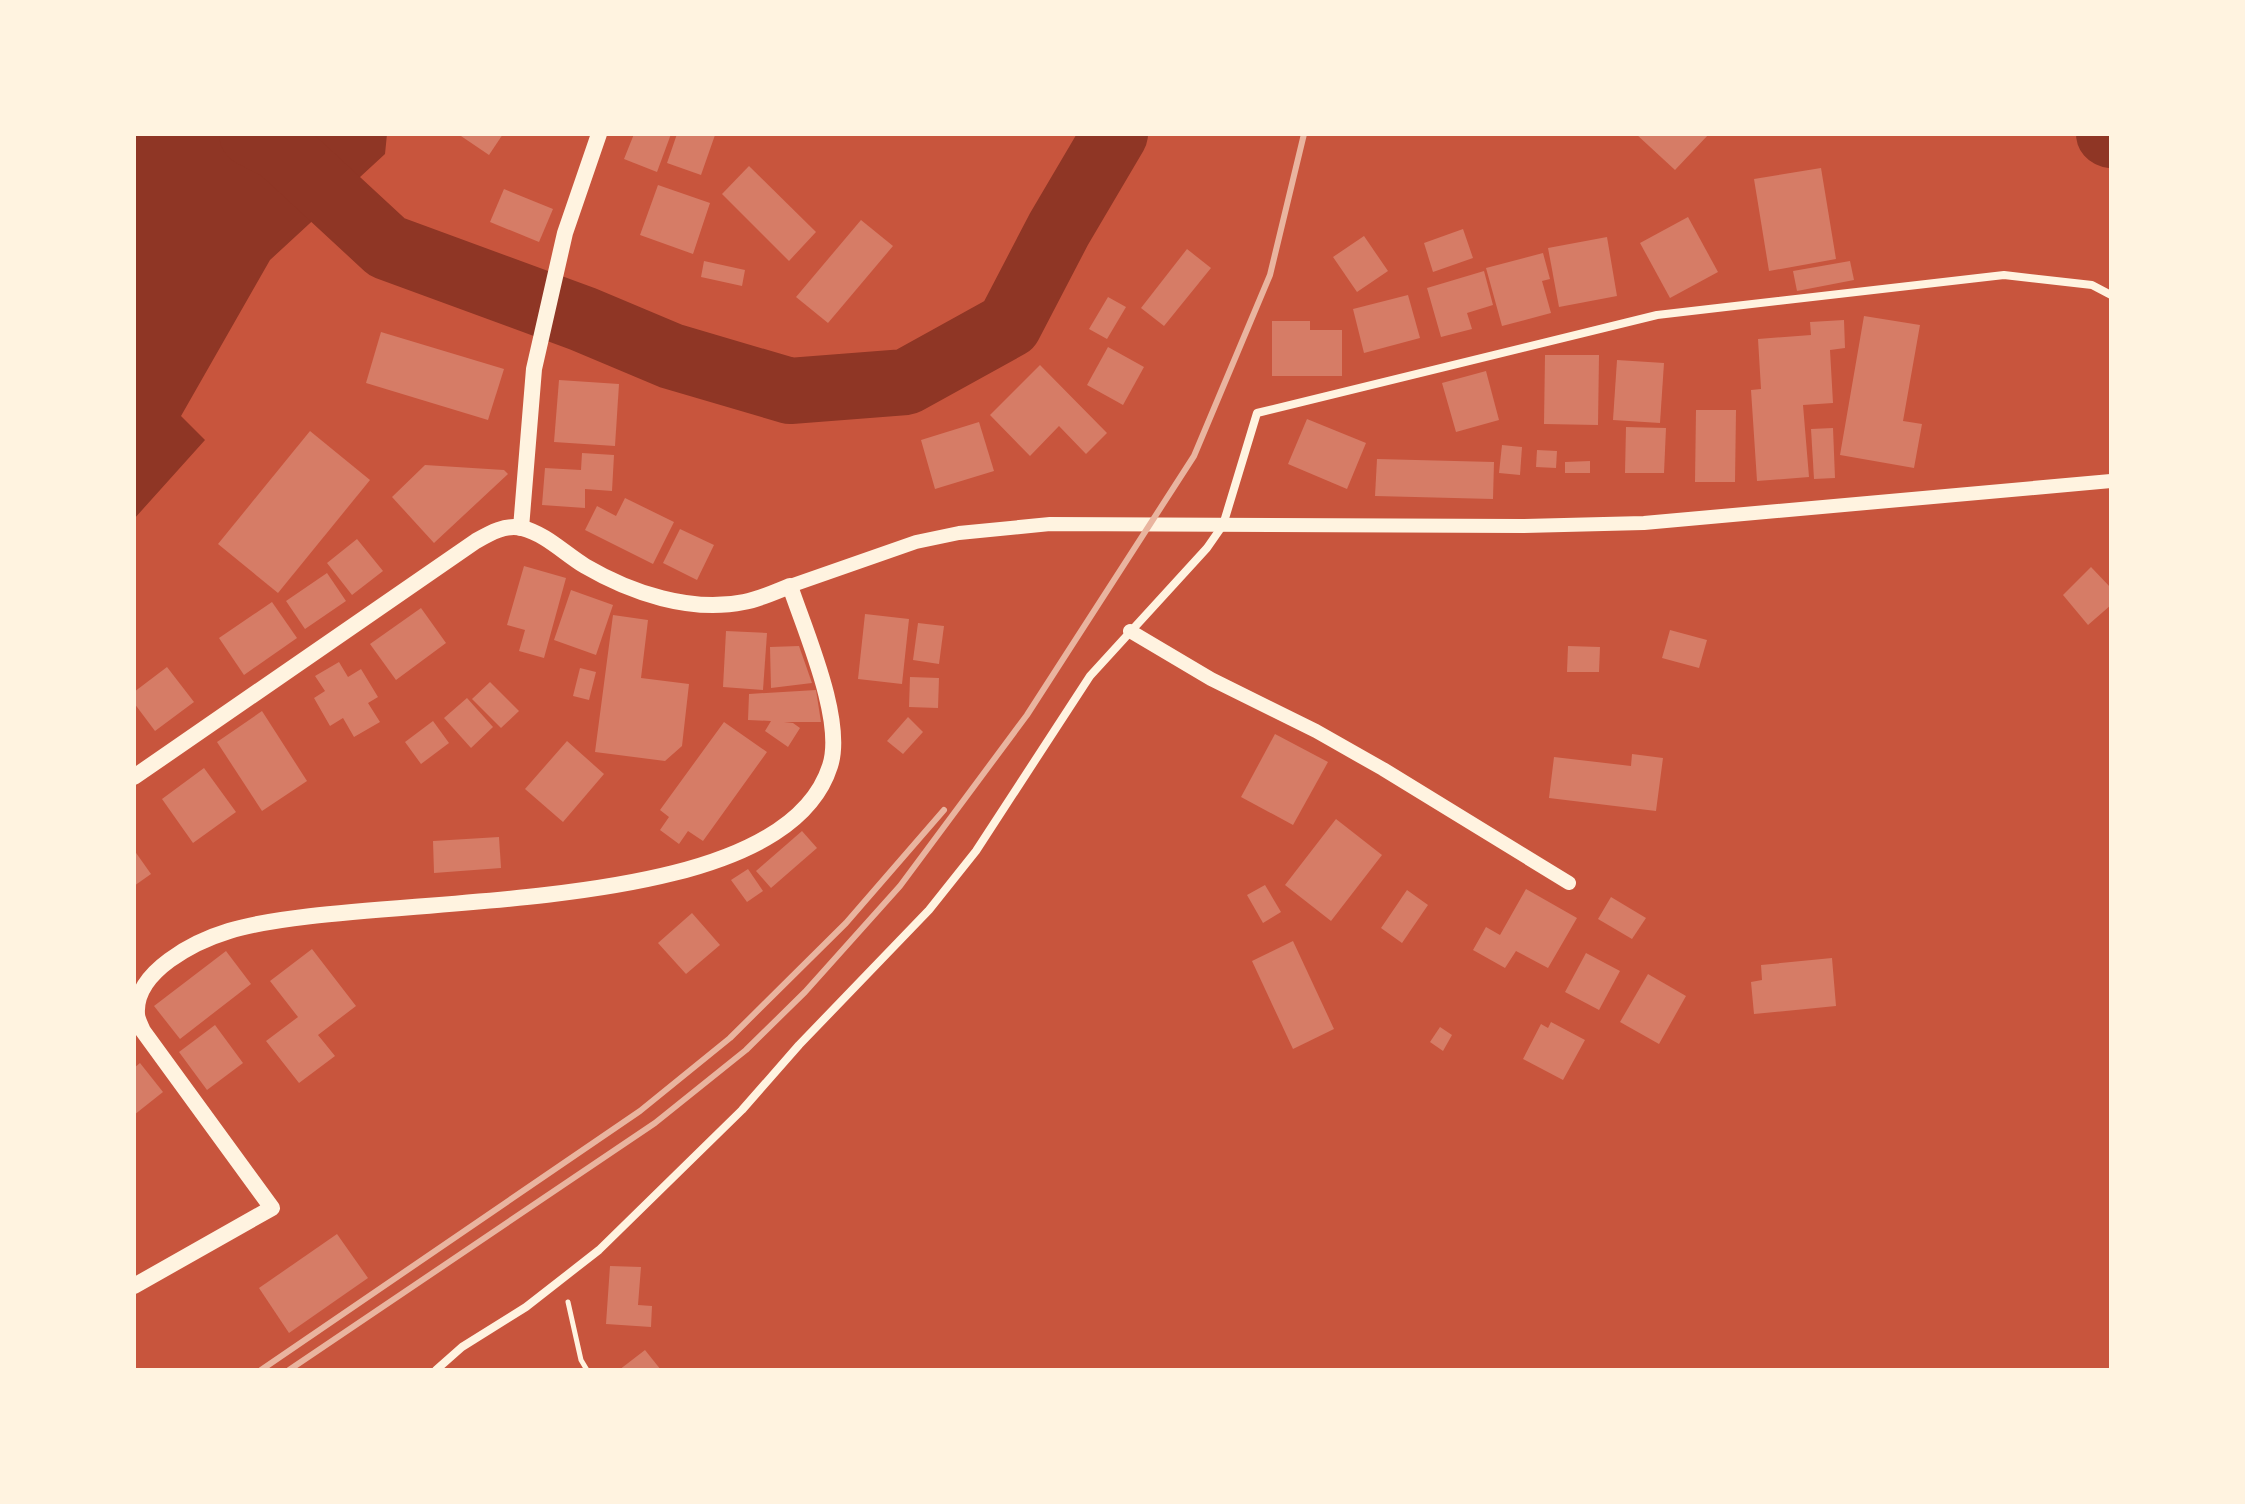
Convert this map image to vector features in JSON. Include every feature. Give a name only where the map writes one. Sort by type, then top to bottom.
[{"type":"main road","points":[[521,528],[534,369],[561,250],[599,134]]},
{"type":"main road","points":[[134,777],[476,541],[506,527],[521,528],[539,535],[601,576],[655,596],[693,603],[730,604],[746,602],[790,586],[829,705],[834,747],[831,765],[822,786],[796,817],[751,848],[712,862],[611,887],[334,915],[232,930],[176,954],[162,965],[139,997],[137,1015],[143,1031],[272,1208],[134,1286]]},
{"type":"street","points":[[436,1370],[462,1347],[563,1279],[624,1227],[705,1148],[929,910],[976,851],[1090,676],[1207,548],[1223,525],[1257,413],[1657,315],[2004,275],[2092,285],[2111,295]]},
{"type":"street","points":[[790,586],[889,550],[959,533],[1050,524],[1523,526],[1644,523],[2111,481]]},
{"type":"street","points":[[1130,631],[1211,679],[1316,731],[1383,769],[1569,883]]},
{"type":"path","points":[[563,1279],[581,1360],[587,1370]]},
{"type":"shaded area","points":[[134,134],[387,134],[385,154],[270,260],[181,416],[205,440],[134,519]]},
{"type":"building","points":[[458,134],[503,134],[489,155]]},
{"type":"building","points":[[634,134],[671,134],[657,172],[624,159]]},
{"type":"building","points":[[677,134],[715,135],[701,175],[667,163]]},
{"type":"building","points":[[1636,134],[1709,134],[1675,170]]},
{"type":"building","points":[[749,166],[816,232],[789,261],[722,194]]},
{"type":"building","points":[[1821,168],[1836,259],[1769,271],[1754,179]]},
{"type":"building","points":[[658,185],[710,203],[693,254],[640,235]]},
{"type":"building","points":[[504,189],[553,209],[539,242],[490,222]]},
{"type":"building","points":[[1688,217],[1718,272],[1670,298],[1640,243]]},
{"type":"building","points":[[861,220],[893,246],[828,323],[796,297]]},
{"type":"building","points":[[1463,229],[1473,258],[1433,272],[1424,243]]},
{"type":"building","points":[[1364,236],[1388,271],[1357,292],[1333,257]]},
{"type":"building","points":[[1607,237],[1617,296],[1559,307],[1548,248]]},
{"type":"building","points":[[1187,249],[1211,268],[1164,326],[1141,308]]},
{"type":"building","points":[[1543,253],[1550,279],[1542,281],[1551,313],[1502,326],[1486,268]]},
{"type":"building","points":[[704,261],[745,270],[742,286],[701,277]]},
{"type":"building","points":[[1850,261],[1854,280],[1797,291],[1793,271]]},
{"type":"building","points":[[1484,271],[1493,305],[1467,313],[1472,329],[1441,337],[1427,288]]},
{"type":"building","points":[[1408,295],[1420,338],[1364,353],[1353,309]]},
{"type":"building","points":[[1108,297],[1126,307],[1107,339],[1089,329]]},
{"type":"building","points":[[1864,316],[1920,325],[1903,421],[1922,424],[1914,468],[1840,455]]},
{"type":"building","points":[[1844,320],[1845,348],[1830,350],[1833,403],[1803,405],[1809,477],[1757,481],[1751,390],[1761,389],[1758,339],[1811,335],[1810,322]]},
{"type":"building","points":[[1272,321],[1310,321],[1310,330],[1342,330],[1342,376],[1272,376]]},
{"type":"building","points":[[381,332],[504,369],[488,420],[366,383]]},
{"type":"building","points":[[1108,347],[1144,367],[1123,405],[1087,385]]},
{"type":"building","points":[[1545,355],[1599,355],[1598,425],[1544,424]]},
{"type":"building","points":[[1617,360],[1664,363],[1660,423],[1613,420]]},
{"type":"building","points":[[1040,365],[1107,433],[1086,454],[1059,426],[1030,456],[990,415]]},
{"type":"building","points":[[1486,371],[1499,420],[1456,432],[1442,383]]},
{"type":"building","points":[[559,380],[619,384],[615,446],[554,442]]},
{"type":"building","points":[[1696,410],[1736,410],[1735,482],[1695,482]]},
{"type":"building","points":[[1307,419],[1366,443],[1347,489],[1288,464]]},
{"type":"building","points":[[979,422],[994,471],[935,489],[921,440]]},
{"type":"building","points":[[1626,427],[1666,428],[1664,473],[1625,473]]},
{"type":"building","points":[[1833,428],[1835,478],[1814,479],[1811,429]]},
{"type":"building","points":[[310,431],[370,480],[278,593],[218,544]]},
{"type":"building","points":[[1502,445],[1522,447],[1520,475],[1499,473]]},
{"type":"building","points":[[1537,450],[1557,451],[1556,468],[1536,467]]},
{"type":"building","points":[[582,453],[614,455],[612,491],[585,489],[585,508],[542,505],[545,468],[581,470]]},
{"type":"building","points":[[1377,459],[1494,462],[1493,499],[1375,496]]},
{"type":"building","points":[[1590,461],[1590,473],[1565,473],[1565,462]]},
{"type":"building","points":[[425,465],[504,470],[508,474],[434,543],[392,497]]},
{"type":"building","points":[[625,498],[674,522],[653,564],[585,530],[597,506],[616,516]]},
{"type":"building","points":[[680,529],[714,545],[697,580],[663,563]]},
{"type":"building","points":[[357,539],[383,571],[352,595],[327,563]]},
{"type":"building","points":[[524,566],[566,578],[544,658],[519,651],[525,630],[507,625]]},
{"type":"building","points":[[2091,567],[2111,588],[2111,605],[2088,625],[2063,595]]},
{"type":"building","points":[[327,573],[346,601],[305,629],[286,601]]},
{"type":"building","points":[[571,590],[613,605],[596,655],[554,640]]},
{"type":"building","points":[[272,602],[297,638],[244,675],[219,638]]},
{"type":"building","points":[[421,608],[446,643],[396,680],[370,644]]},
{"type":"building","points":[[865,614],[909,619],[902,684],[858,679]]},
{"type":"building","points":[[613,615],[648,620],[641,678],[689,684],[682,746],[665,761],[595,752]]},
{"type":"building","points":[[918,623],[944,626],[939,664],[913,660]]},
{"type":"building","points":[[1670,630],[1707,640],[1699,668],[1662,658]]},
{"type":"building","points":[[726,631],[767,633],[763,690],[723,687]]},
{"type":"building","points":[[799,646],[812,683],[771,688],[770,647]]},
{"type":"building","points":[[1568,646],[1600,647],[1599,672],[1567,672]]},
{"type":"building","points":[[339,662],[348,677],[361,669],[378,697],[368,703],[380,722],[354,737],[343,718],[330,726],[314,698],[325,691],[315,676]]},
{"type":"building","points":[[167,667],[194,702],[155,731],[134,703],[134,692]]},
{"type":"building","points":[[580,668],[596,672],[589,700],[573,696]]},
{"type":"building","points":[[910,677],[939,678],[938,708],[909,707]]},
{"type":"building","points":[[490,682],[519,711],[501,728],[472,699]]},
{"type":"building","points":[[816,690],[821,722],[784,722],[800,728],[788,747],[765,731],[771,721],[748,720],[749,694]]},
{"type":"building","points":[[467,698],[493,727],[471,748],[444,718]]},
{"type":"building","points":[[262,711],[307,781],[262,811],[217,742]]},
{"type":"building","points":[[908,717],[923,732],[903,754],[887,741]]},
{"type":"building","points":[[433,721],[449,743],[421,764],[405,742]]},
{"type":"building","points":[[724,722],[767,752],[703,841],[688,831],[679,844],[660,830],[669,817],[660,810]]},
{"type":"building","points":[[1275,734],[1328,762],[1293,825],[1241,797]]},
{"type":"building","points":[[567,741],[604,774],[563,822],[525,789]]},
{"type":"building","points":[[1632,754],[1663,758],[1656,811],[1549,798],[1554,757],[1631,766]]},
{"type":"building","points":[[204,768],[236,812],[193,843],[162,799]]},
{"type":"building","points":[[1336,819],[1382,855],[1331,921],[1285,885]]},
{"type":"building","points":[[802,831],[817,848],[771,888],[756,871]]},
{"type":"building","points":[[499,837],[501,868],[434,873],[433,841]]},
{"type":"building","points":[[134,850],[151,874],[134,886]]},
{"type":"building","points":[[748,869],[763,891],[747,902],[731,880]]},
{"type":"building","points":[[1265,885],[1281,912],[1263,923],[1247,895]]},
{"type":"building","points":[[1526,889],[1577,918],[1548,968],[1516,951],[1505,968],[1473,950],[1486,927],[1500,935]]},
{"type":"building","points":[[1407,890],[1428,905],[1402,943],[1381,928]]},
{"type":"building","points":[[1611,897],[1646,918],[1632,939],[1598,919]]},
{"type":"building","points":[[692,913],[720,945],[686,974],[658,943]]},
{"type":"building","points":[[1293,941],[1334,1029],[1293,1049],[1252,961]]},
{"type":"building","points":[[312,949],[356,1006],[318,1035],[335,1056],[299,1083],[266,1041],[298,1017],[270,981]]},
{"type":"building","points":[[226,951],[251,984],[180,1039],[154,1006]]},
{"type":"building","points":[[1586,953],[1620,971],[1599,1010],[1565,992]]},
{"type":"building","points":[[1832,958],[1836,1006],[1754,1014],[1751,982],[1762,980],[1761,965]]},
{"type":"building","points":[[1648,974],[1686,996],[1659,1044],[1620,1022]]},
{"type":"building","points":[[1551,1022],[1585,1040],[1563,1080],[1523,1059],[1541,1024],[1548,1028]]},
{"type":"building","points":[[215,1025],[243,1063],[207,1090],[179,1052]]},
{"type":"building","points":[[1440,1027],[1452,1035],[1443,1051],[1430,1042]]},
{"type":"building","points":[[140,1063],[163,1092],[134,1115],[134,1068]]},
{"type":"building","points":[[337,1234],[368,1278],[289,1333],[259,1288]]},
{"type":"building","points":[[610,1266],[641,1267],[638,1305],[652,1306],[651,1327],[606,1324]]},
{"type":"building","points":[[645,1350],[661,1370],[619,1370]]},
{"type":"waterway","points":[[252,134],[280,148],[387,247],[583,319],[671,356],[790,391],[906,382],[1009,325],[1059,229],[1115,134]]},
{"type":"railway","points":[[289,1370],[655,1123],[746,1050],[805,992],[900,886],[1027,715],[1194,456],[1270,275],[1304,134]]},
{"type":"railway","points":[[261,1370],[640,1111],[730,1038],[846,923],[944,810]]}]
